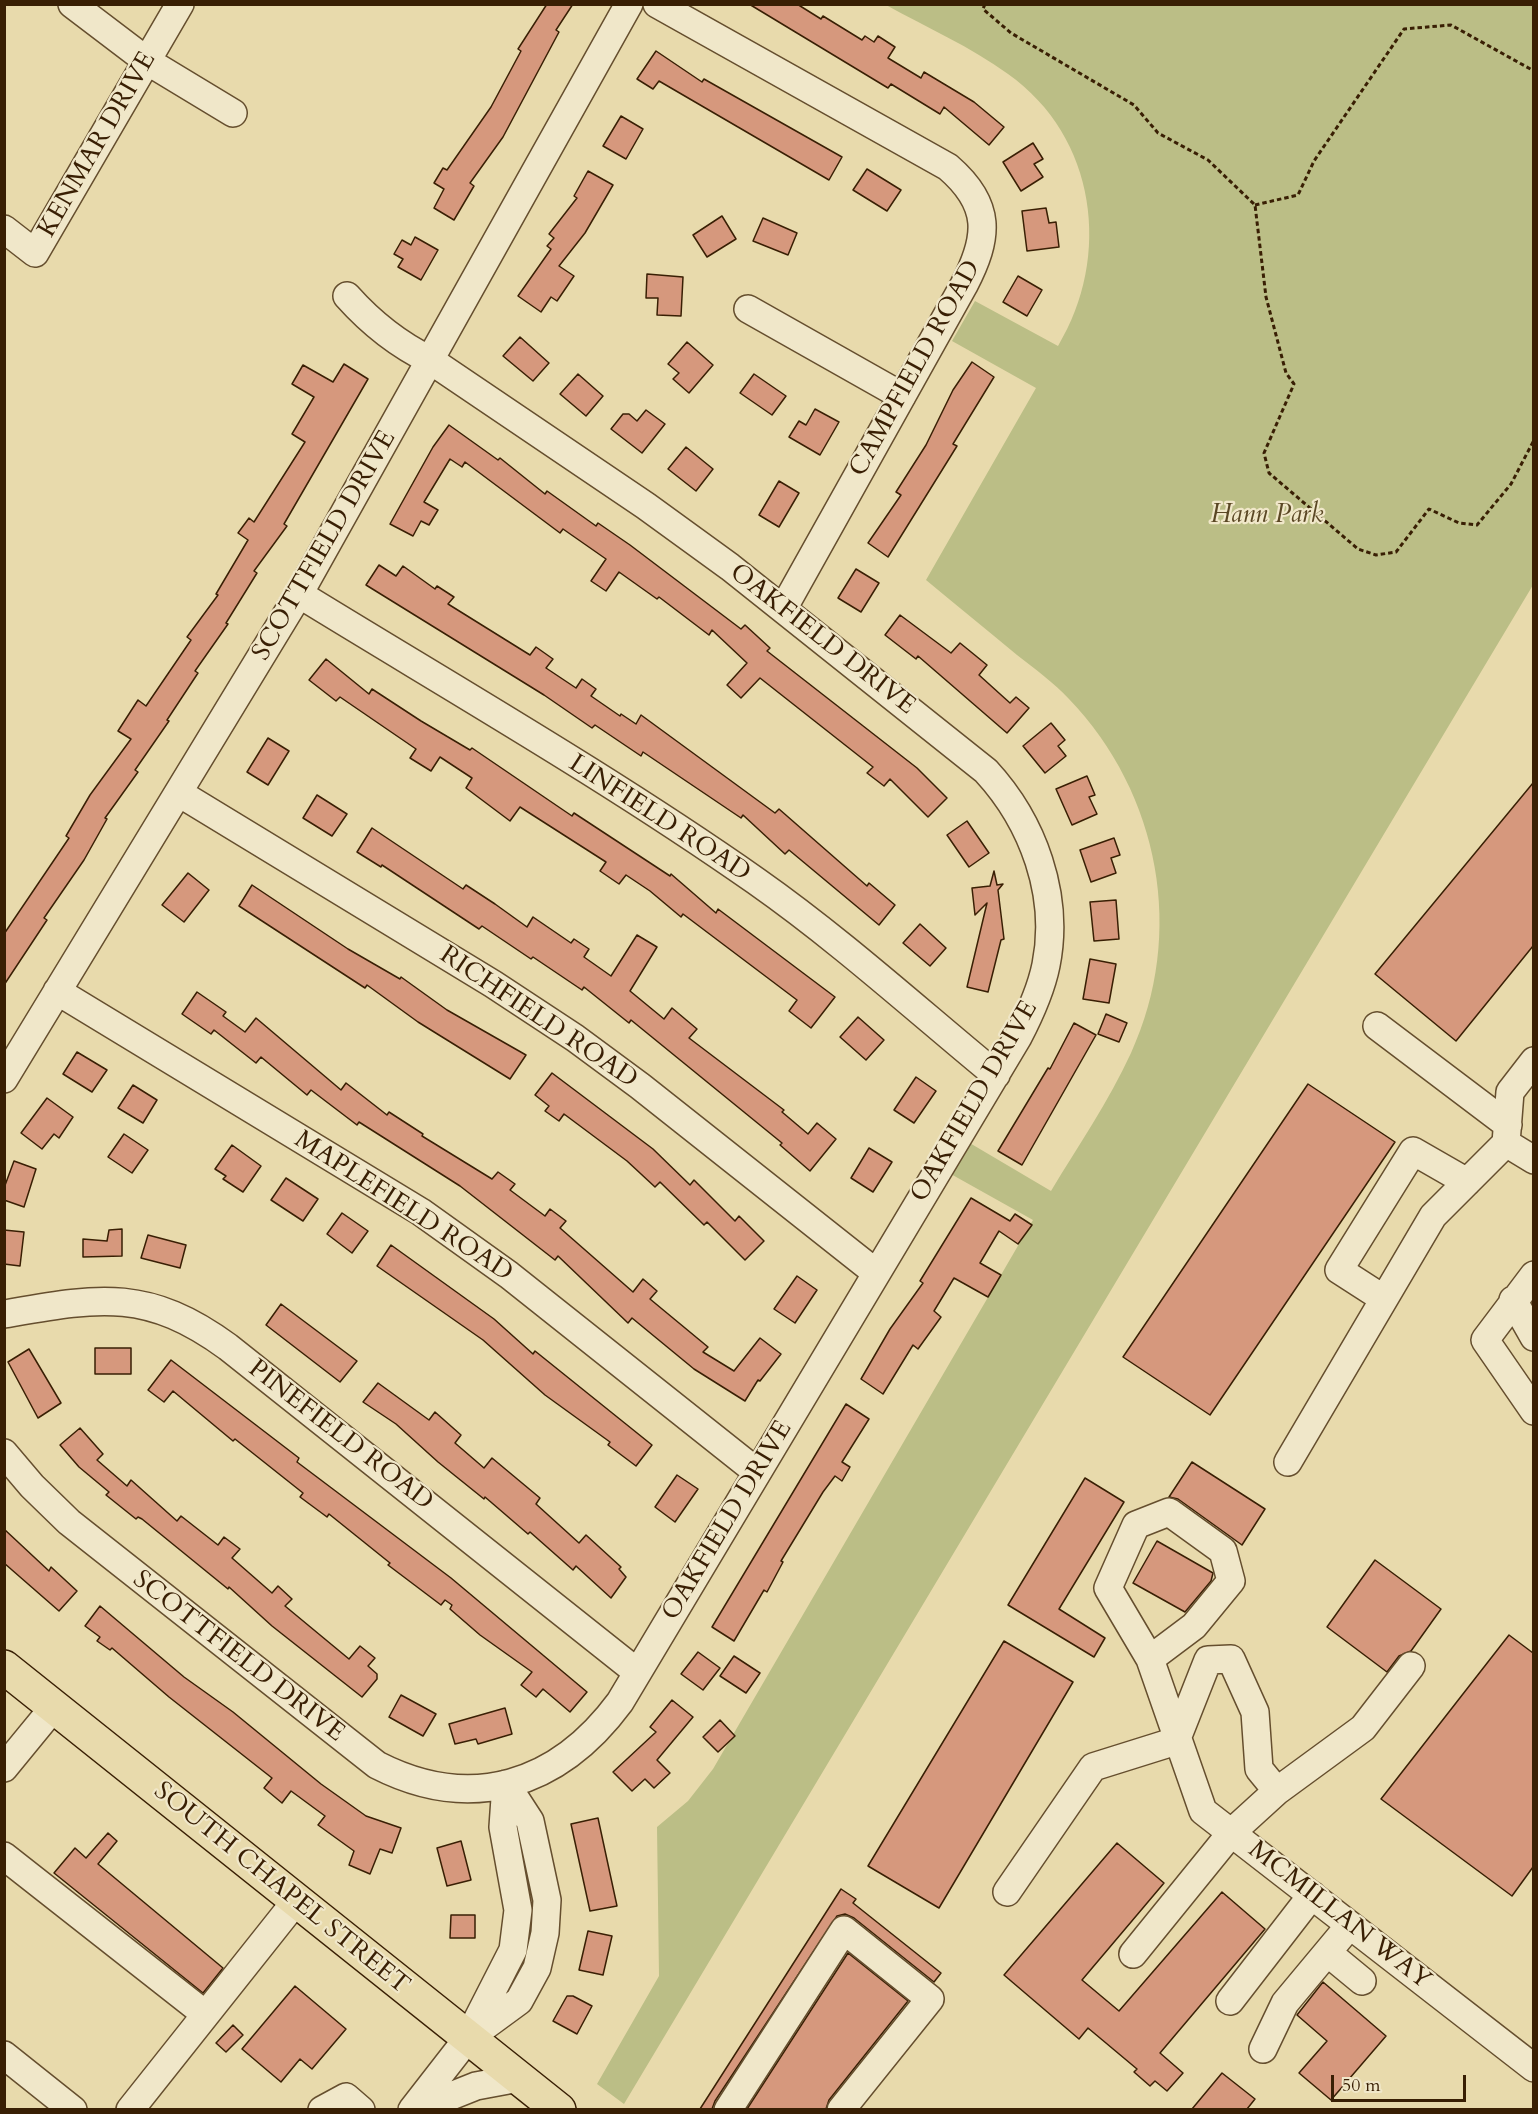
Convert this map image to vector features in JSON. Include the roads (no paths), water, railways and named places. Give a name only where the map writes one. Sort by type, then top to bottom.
[{"type":"main road","name":"SOUTH CHAPEL STREET","points":[[4,1667],[559,2109]]},
{"type":"street","points":[[72,4],[147,61],[233,113]]},
{"type":"street","name":"KENMAR DRIVE","points":[[4,230],[35,253],[180,4]]},
{"type":"street","name":"SCOTTFIELD DRIVE","points":[[4,1079],[300,594],[629,4]]},
{"type":"street","name":"CAMPFIELD ROAD","points":[[657,4],[932,157],[958,176],[968,188],[980,217],[982,247],[964,285],[783,609]]},
{"type":"street","name":"OAKFIELD DRIVE","points":[[347,296],[380,330],[399,344],[430,360],[646,506],[783,609],[966,753],[1003,790],[1029,833],[1038,858],[1046,893],[1049,937],[1046,965],[1029,1014],[996,1074],[875,1272],[637,1672],[606,1720],[584,1742],[540,1771],[507,1784]]},
{"type":"street","points":[[748,309],[902,396]]},
{"type":"street","name":"LINFIELD ROAD","points":[[300,594],[625,794],[708,848],[804,918],[996,1074]]},
{"type":"street","name":"RICHFIELD ROAD","points":[[179,793],[493,984],[584,1044],[875,1272]]},
{"type":"street","name":"MAPLEFIELD ROAD","points":[[57,991],[421,1212],[509,1275],[757,1472]]},
{"type":"street","points":[[1377,1026],[1507,1134],[1533,1160]]},
{"type":"street","points":[[1288,1462],[1433,1216],[1467,1182],[1507,1134],[1510,1092],[1533,1060]]},
{"type":"street","points":[[1384,1299],[1340,1270],[1413,1151],[1467,1182]]},
{"type":"street","points":[[1533,1275],[1485,1340],[1533,1411]]},
{"type":"street","name":"PINEFIELD ROAD","points":[[4,1314],[104,1300],[152,1306],[192,1322],[228,1347],[637,1672]]},
{"type":"street","points":[[1513,1300],[1533,1337]]},
{"type":"street","name":"SCOTTFIELD DRIVE","points":[[4,1453],[32,1486],[69,1522],[377,1765],[408,1779],[442,1788],[487,1789],[507,1784]]},
{"type":"street","points":[[1169,1512],[1223,1551],[1231,1581],[1194,1626],[1149,1659],[1108,1588],[1136,1525],[1169,1512]]},
{"type":"street","name":"MCMILLAN WAY","points":[[1149,1659],[1176,1741],[1203,1811],[1533,2068]]},
{"type":"street","points":[[1007,1892],[1093,1767],[1176,1741],[1208,1660],[1231,1659],[1255,1712],[1259,1769],[1277,1791]]},
{"type":"street","points":[[1133,1954],[1232,1832],[1277,1791],[1363,1728],[1411,1666]]},
{"type":"street","points":[[4,1768],[17,1736],[54,1707]]},
{"type":"street","points":[[414,2109],[468,2038],[519,2001],[537,1968],[545,1933],[547,1900],[530,1821],[507,1784]]},
{"type":"street","points":[[4,1856],[205,2014]]},
{"type":"street","points":[[1230,2001],[1312,1895]]},
{"type":"street","points":[[130,2109],[296,1901]]},
{"type":"street","points":[[1263,2049],[1286,2003],[1350,1925]]},
{"type":"street","points":[[728,2109],[844,1930],[930,1999],[841,2109]]},
{"type":"street","points":[[1328,1953],[1362,1981]]},
{"type":"street","points":[[4,2055],[73,2109]]},
{"type":"street","points":[[414,2109],[476,2086],[519,2078]]},
{"type":"street","points":[[322,2109],[346,2097],[361,2109]]},
{"type":"park label","name":"Hann Park","points":[[1267,516]]}]
